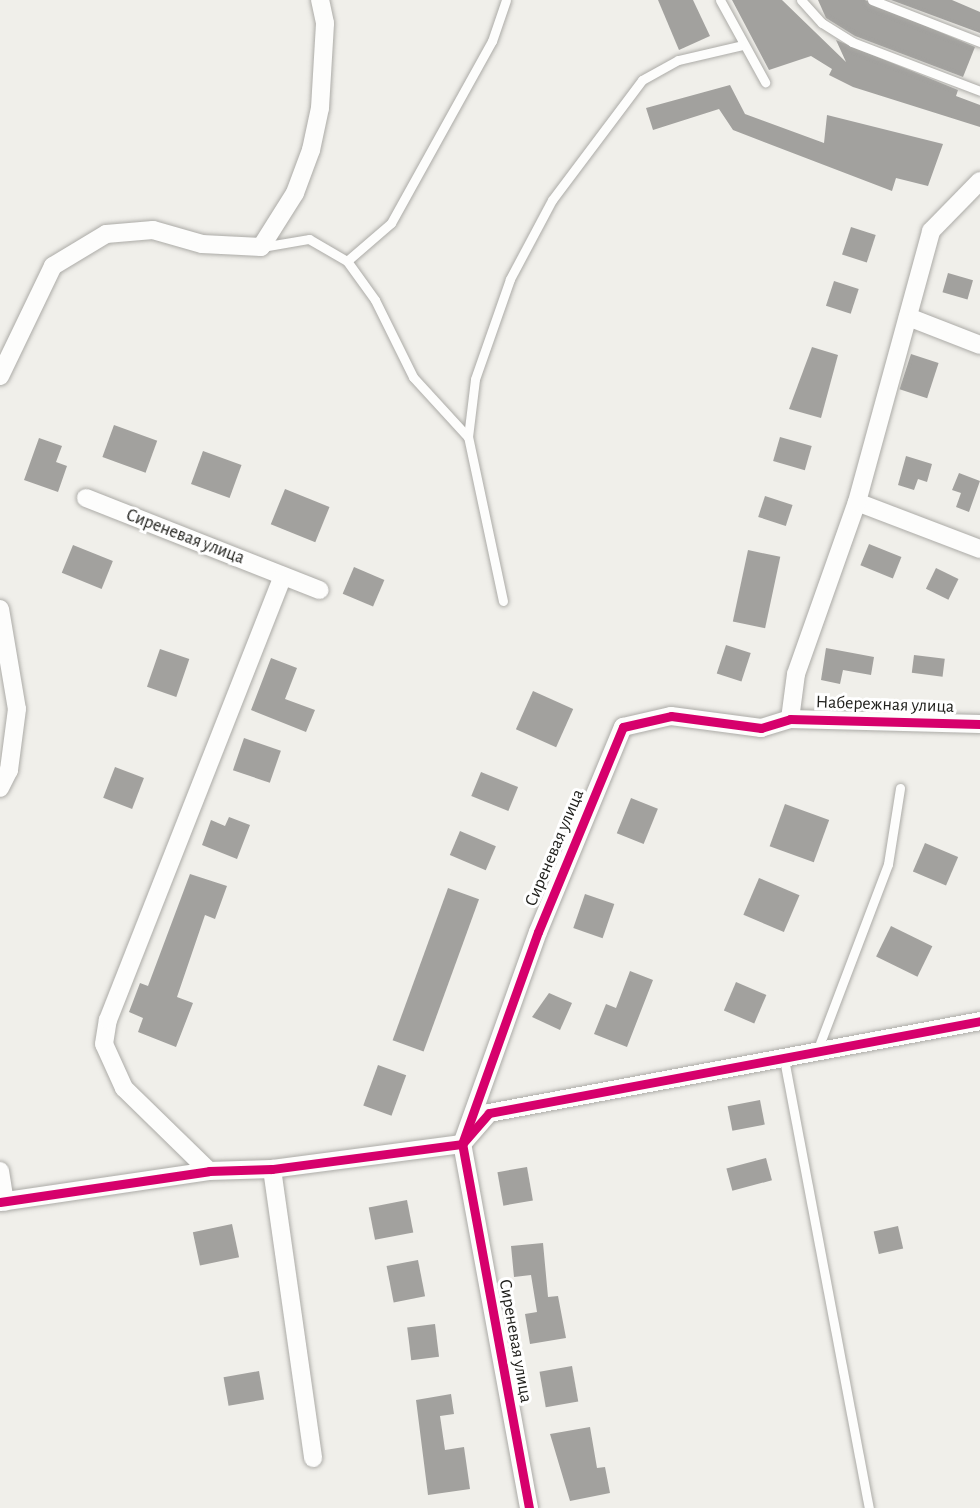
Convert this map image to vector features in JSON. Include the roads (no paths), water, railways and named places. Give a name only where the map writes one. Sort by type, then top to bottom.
[{"type":"street","points":[[0,376],[53,266],[106,234],[153,230],[202,244],[261,248],[295,193],[311,150],[320,108],[325,23],[320,0]]},
{"type":"street","name":"Набережная улица","points":[[980,181],[931,231],[857,502],[796,674],[790,719],[980,724]]},
{"type":"street","points":[[908,317],[980,345]]},
{"type":"street","name":"Сиреневая улица","points":[[86,498],[320,590]]},
{"type":"street","points":[[857,502],[980,549]]},
{"type":"street","points":[[209,1171],[130,1095],[104,1044],[108,1020],[283,576]]},
{"type":"street","points":[[0,609],[17,709],[9,770],[0,788]]},
{"type":"street","name":"Сиреневая улица","points":[[530,1508],[462,1144],[538,932],[623,727],[671,716],[760,728],[790,719]]},
{"type":"street","points":[[0,1171],[3,1202],[209,1171],[272,1169],[462,1144],[489,1113],[980,1022]]},
{"type":"street","points":[[272,1169],[313,1458]]},
{"type":"lane","points":[[347,261],[391,223],[492,41],[506,0]]},
{"type":"lane","points":[[720,0],[765,82]]},
{"type":"lane","points":[[801,0],[822,23],[852,42],[980,92]]},
{"type":"lane","points":[[872,0],[980,42]]},
{"type":"lane","points":[[503,601],[468,437],[475,379],[510,279],[552,200],[642,80],[678,60],[743,45]]},
{"type":"lane","points":[[261,248],[309,239],[347,261],[375,300],[413,377],[468,437]]},
{"type":"lane","points":[[816,1051],[888,864],[900,788]]},
{"type":"lane","points":[[784,1059],[869,1508]]}]
